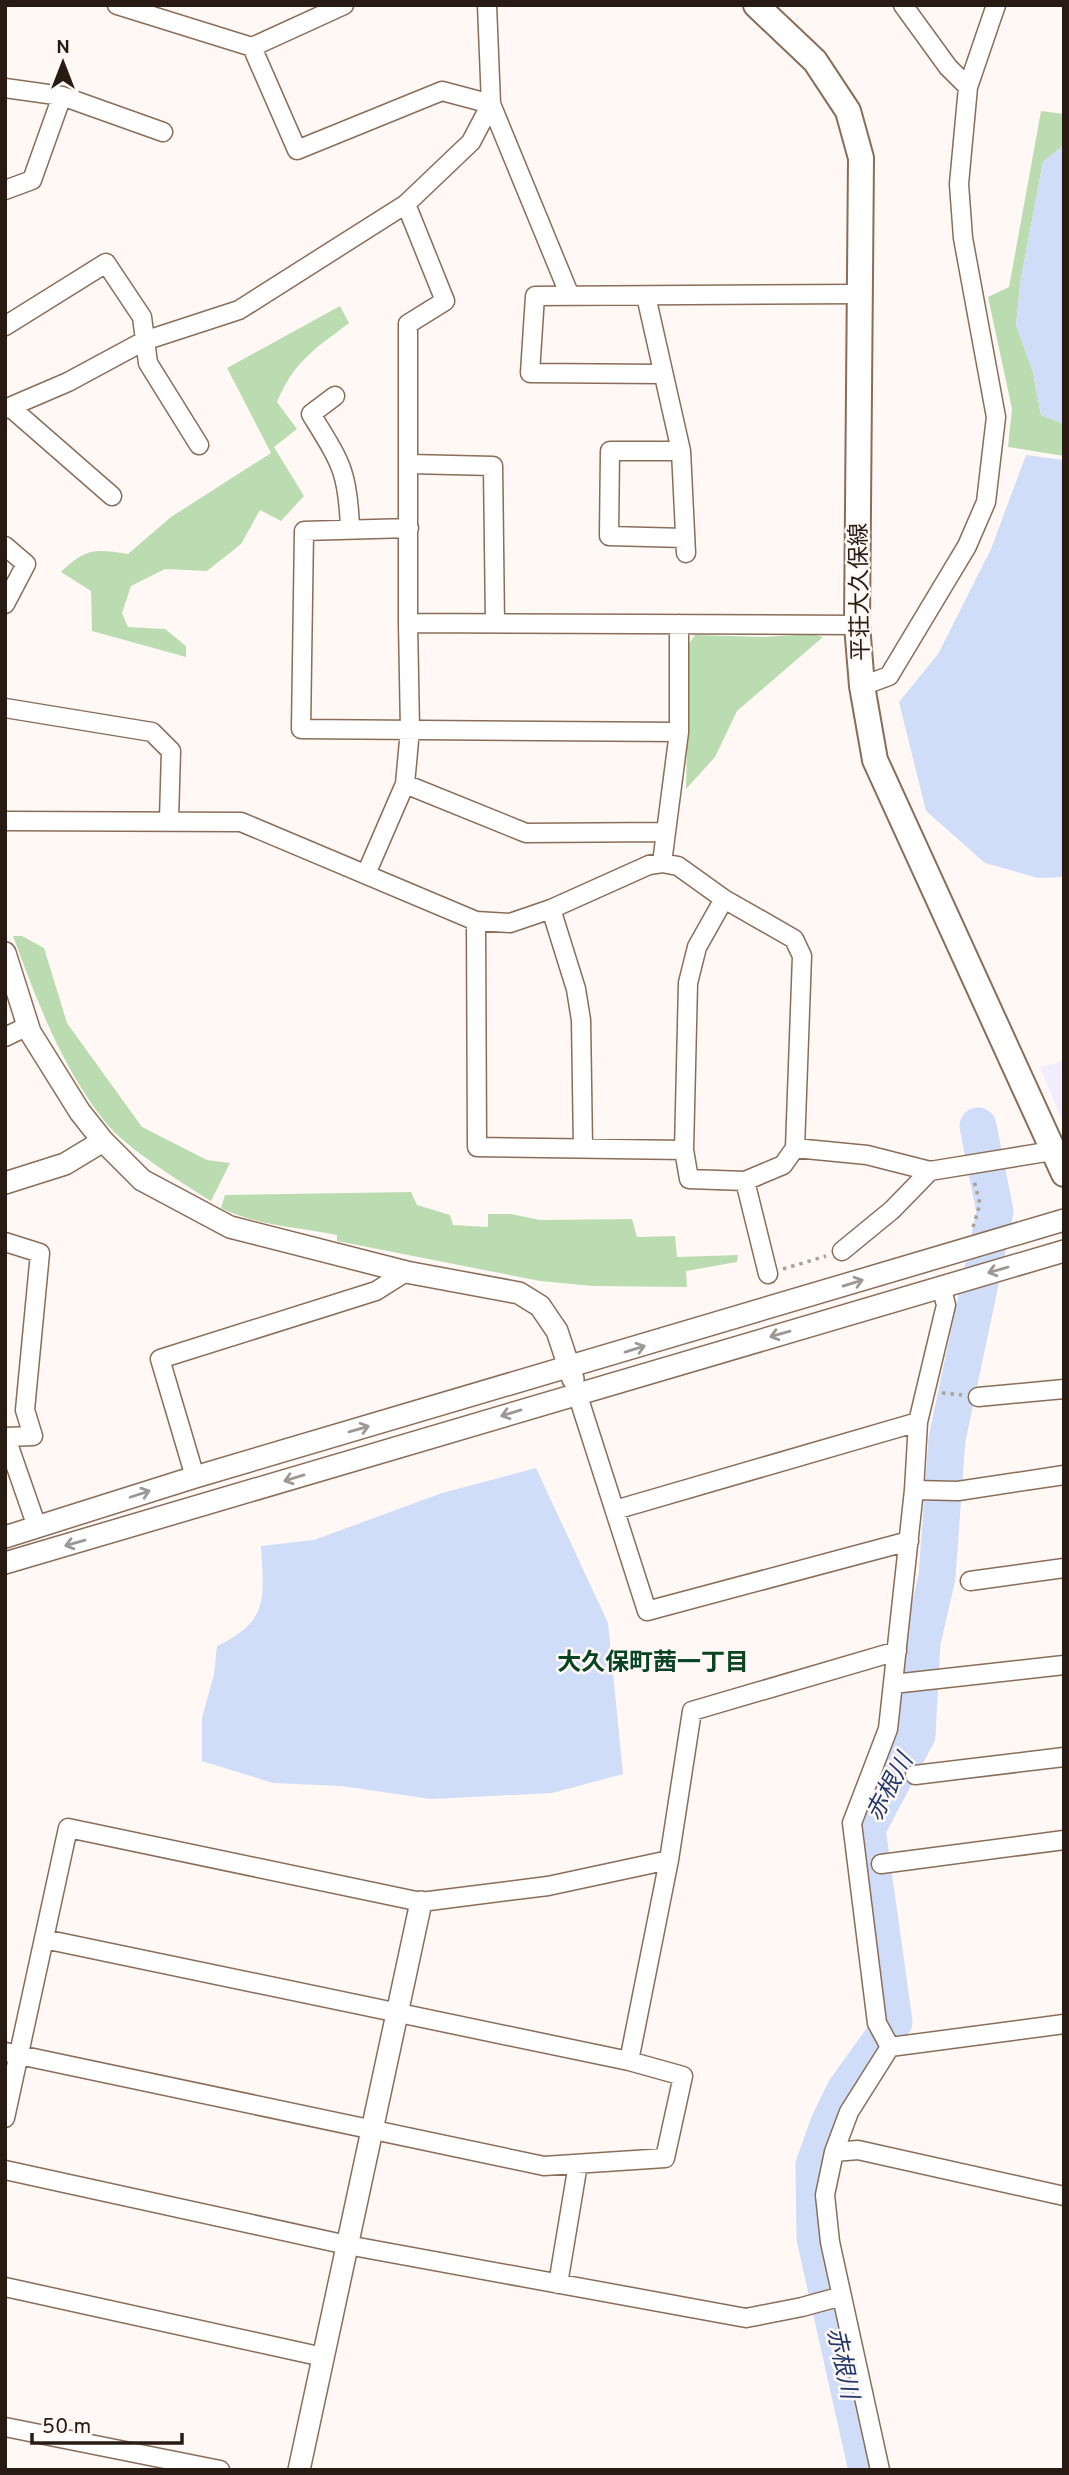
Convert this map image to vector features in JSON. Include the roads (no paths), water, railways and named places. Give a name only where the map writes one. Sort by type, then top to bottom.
[{"type":"main road","name":"平荘大久保線","points":[[756,5],[815,61],[848,111],[861,158],[857,625],[862,686],[875,760],[1064,1174]]},
{"type":"street","points":[[117,5],[143,9],[253,47],[344,5]]},
{"type":"street","points":[[487,5],[491,104],[570,296]]},
{"type":"street","points":[[903,5],[948,66],[968,87]]},
{"type":"street","points":[[862,686],[889,676],[967,546],[986,502],[996,417],[963,238],[959,184],[968,87],[996,5]]},
{"type":"street","points":[[253,47],[297,150],[442,91],[491,104]]},
{"type":"street","points":[[5,89],[62,96],[163,132]]},
{"type":"street","points":[[5,190],[32,180],[62,96]]},
{"type":"street","points":[[112,496],[8,408],[68,382],[144,341],[239,310],[406,204],[471,142],[491,104]]},
{"type":"street","points":[[366,874],[405,784],[410,730],[408,324],[444,301],[406,204]]},
{"type":"street","points":[[5,326],[106,263],[142,317],[148,363],[199,445]]},
{"type":"street","points":[[662,374],[530,373],[535,296],[860,294]]},
{"type":"street","points":[[646,296],[681,451],[685,545],[609,536],[610,451],[681,451]]},
{"type":"street","points":[[335,396],[312,414],[343,466],[349,488],[350,529]]},
{"type":"street","points":[[410,464],[493,466],[495,623]]},
{"type":"street","points":[[409,528],[304,531],[301,729],[679,732]]},
{"type":"street","points":[[5,547],[26,564],[12,575],[5,604]]},
{"type":"street","points":[[408,623],[857,625]]},
{"type":"street","points":[[662,863],[679,732],[679,624]]},
{"type":"street","points":[[5,708],[152,732],[171,751],[169,819]]},
{"type":"street","points":[[405,784],[526,834],[665,832]]},
{"type":"street","points":[[5,821],[169,819],[242,822],[477,921],[510,923],[551,909],[649,865],[662,863],[678,866],[724,899],[794,939],[802,956],[795,1148],[783,1165],[745,1181],[689,1179],[684,1150],[688,983],[697,947],[724,899]]},
{"type":"street","points":[[551,909],[576,989],[581,1020],[583,1148]]},
{"type":"street","points":[[477,921],[477,1147],[684,1150]]},
{"type":"street","points":[[5,953],[29,1026],[80,1112],[103,1141],[142,1180],[230,1227],[406,1272],[519,1293],[540,1306],[557,1331],[647,1611],[909,1541]]},
{"type":"street","points":[[5,1037],[29,1026]]},
{"type":"street","points":[[5,1183],[65,1164],[103,1141]]},
{"type":"street","points":[[795,1148],[867,1155],[930,1171],[1052,1151]]},
{"type":"street","points":[[842,1251],[892,1210],[930,1171]]},
{"type":"street","points":[[745,1181],[768,1274]]},
{"type":"street","points":[[5,1536],[195,1477],[1064,1220]]},
{"type":"street","points":[[5,1242],[40,1253],[25,1410],[33,1436],[6,1437],[37,1527]]},
{"type":"street","points":[[5,1563],[1064,1251]]},
{"type":"street","points":[[195,1477],[160,1359],[376,1292],[406,1272]]},
{"type":"street","points":[[890,2047],[877,2023],[852,1823],[888,1729],[914,1490],[918,1422],[946,1306],[941,1286]]},
{"type":"street","points":[[978,1397],[1064,1389]]},
{"type":"street","points":[[615,1510],[918,1422]]},
{"type":"street","points":[[914,1490],[958,1491],[1064,1475]]},
{"type":"street","points":[[970,1581],[1064,1568]]},
{"type":"street","points":[[629,2061],[669,1860],[692,1712],[897,1651]]},
{"type":"street","points":[[893,1684],[931,1682],[1064,1665]]},
{"type":"street","points":[[915,1775],[1064,1757]]},
{"type":"street","points":[[5,2118],[12,2053],[44,1939],[68,1828],[421,1902],[548,1886],[669,1860]]},
{"type":"street","points":[[881,1864],[1064,1840]]},
{"type":"street","points":[[299,2470],[421,1902]]},
{"type":"street","points":[[12,2053],[544,2166],[665,2158],[682,2076],[629,2061],[44,1939]]},
{"type":"street","points":[[890,2047],[1064,2024]]},
{"type":"street","points":[[880,2470],[830,2242],[825,2195],[834,2152],[849,2112],[890,2047]]},
{"type":"street","points":[[834,2152],[858,2150],[1064,2196]]},
{"type":"street","points":[[558,2284],[578,2164]]},
{"type":"street","points":[[5,2170],[347,2245],[746,2318],[802,2307],[842,2295]]},
{"type":"street","points":[[5,2287],[323,2357]]},
{"type":"street","points":[[5,2427],[220,2470]]},
{"type":"water","points":[[1064,145],[1064,424],[1041,415],[1033,372],[1016,325],[1021,278],[1043,162]]},
{"type":"water","points":[[1026,455],[1064,460],[1064,877],[1038,878],[985,863],[926,811],[899,702],[938,654],[991,549]]},
{"type":"water","points":[[536,1468],[608,1623],[623,1774],[552,1793],[431,1799],[341,1786],[273,1783],[202,1761],[202,1718],[214,1674],[217,1646],[246,1627],[260,1606],[263,1580],[261,1546],[314,1540],[442,1493]]},
{"type":"waterway","name":"赤根川","points":[[867,2470],[815,2238],[814,2165],[829,2123],[845,2090],[894,2022],[867,1829],[917,1735],[922,1642],[937,1577],[947,1439],[995,1212],[978,1126]]},
{"type":"district","name":"大久保町茜一丁目","points":[[653,1662]]}]
